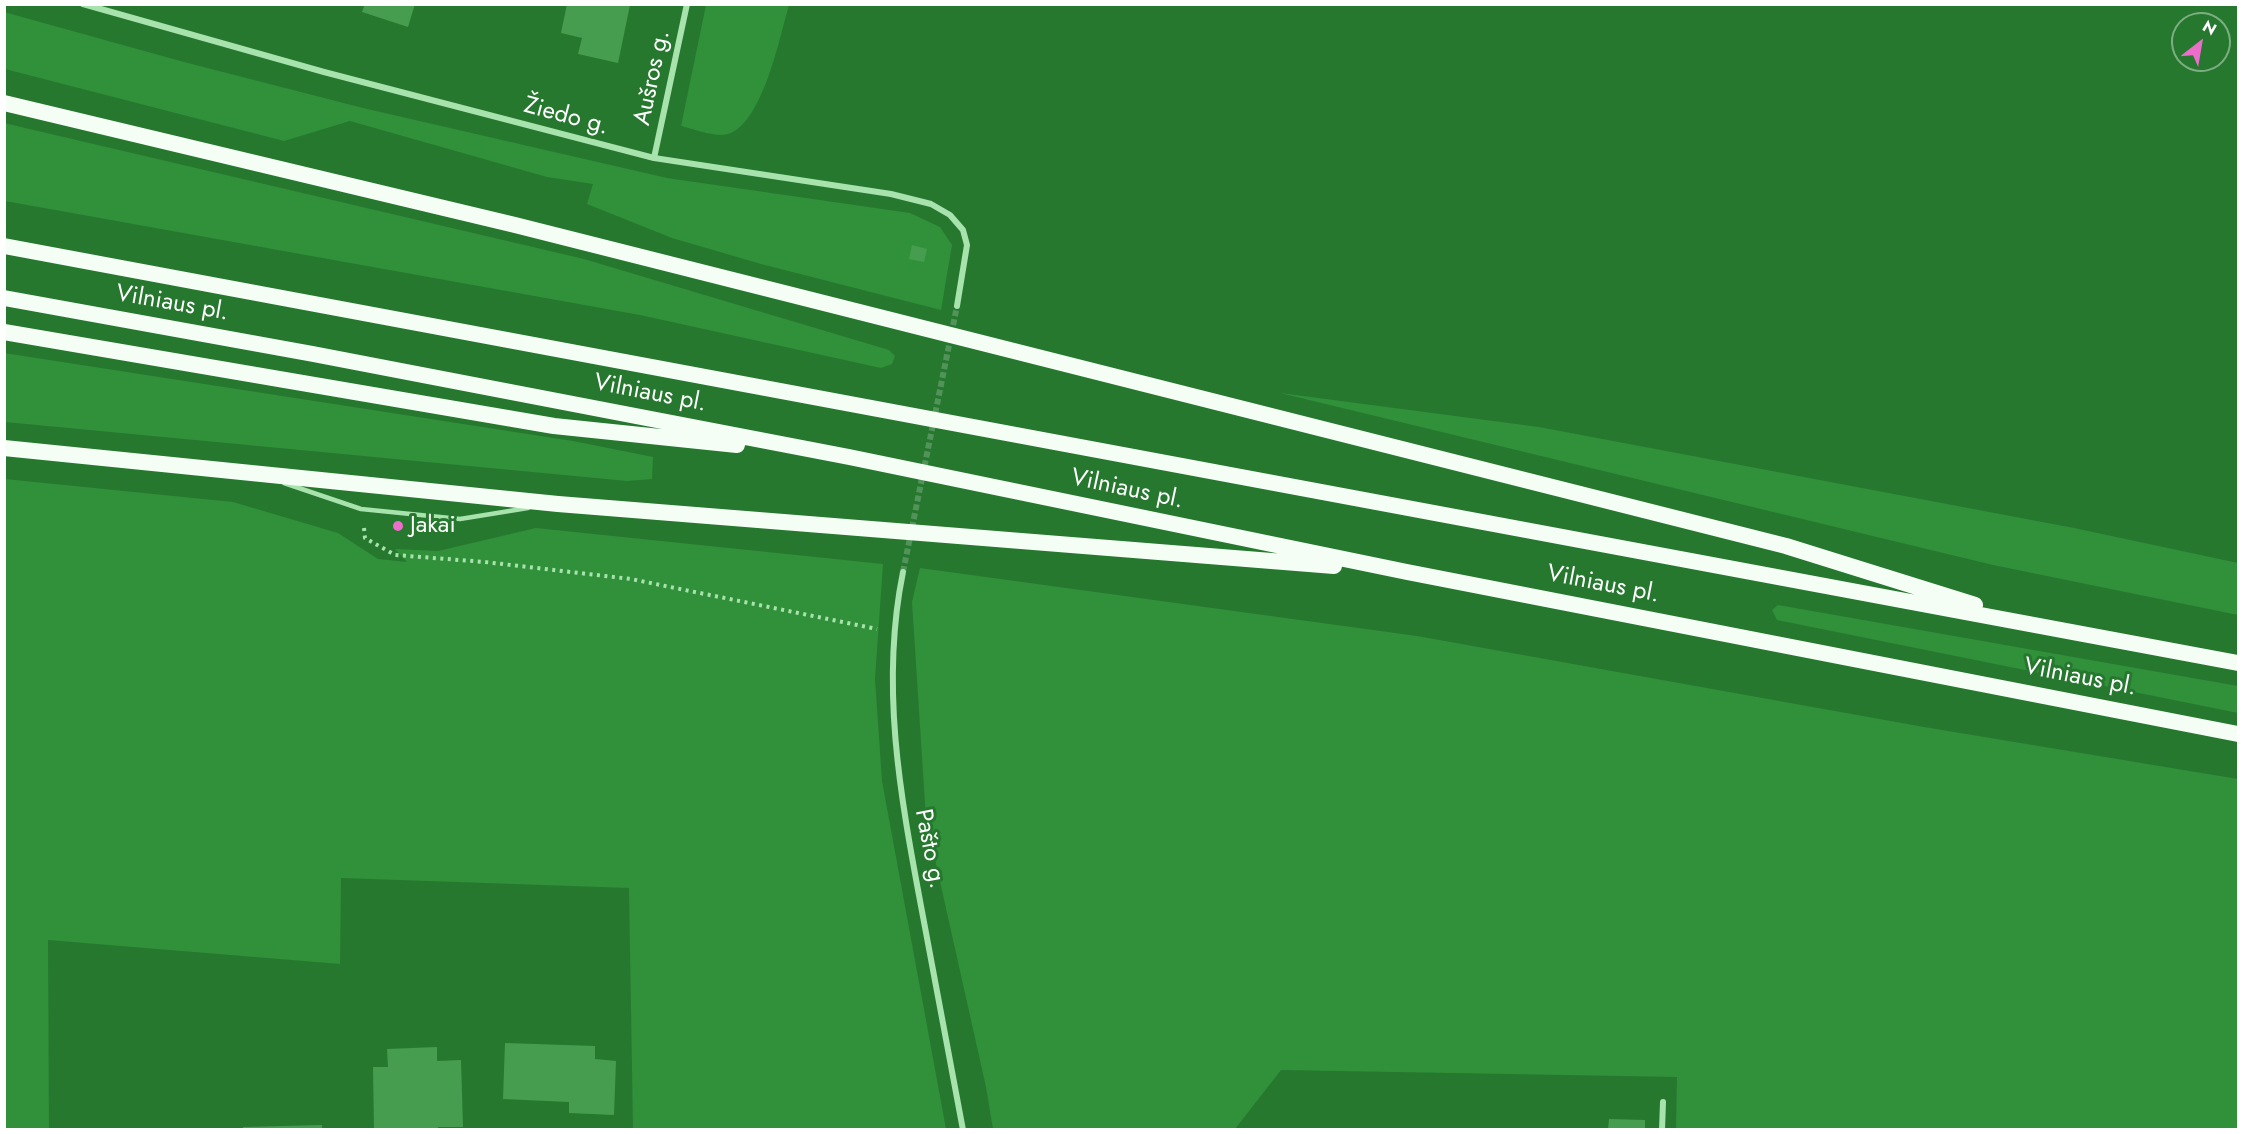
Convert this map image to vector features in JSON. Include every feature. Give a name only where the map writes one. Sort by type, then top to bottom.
[{"type":"highway","points":[[4,103],[515,225],[1774,543],[2047,628]]},
{"type":"highway","name":"Vilniaus pl.","points":[[4,246],[2238,663]]},
{"type":"highway","name":"Vilniaus pl.","points":[[4,298],[313,354],[849,457],[1407,572],[2238,734]]},
{"type":"highway","points":[[4,332],[554,426],[849,457]]},
{"type":"highway","points":[[4,448],[558,504],[1407,572]]},
{"type":"street","name":"Žiedo g.","points":[[83,4],[324,72],[654,158],[891,194],[931,204],[950,215],[963,230],[967,245],[957,306]]},
{"type":"street","name":"Aušros g.","points":[[654,158],[687,4]]},
{"type":"street","name":"Pašto g.","points":[[903,572],[893,632],[893,728],[899,788],[963,1130]]},
{"type":"street","points":[[1662,1130],[1663,1102]]},
{"type":"lane","points":[[250,472],[361,509],[460,519],[558,504]]},
{"type":"path","points":[[364,523],[365,538],[395,555],[485,562],[631,579],[893,632]]},
{"type":"green space","points":[[706,5],[789,5],[767,81],[758,101],[748,118],[736,130],[722,135],[681,126]]},
{"type":"green space","points":[[4,12],[184,62],[363,108],[667,178],[910,213],[940,227],[952,245],[941,310],[761,264],[672,238],[587,204],[593,184],[547,177],[350,121],[284,141],[5,69]]},
{"type":"green space","points":[[4,123],[584,259],[889,350],[895,356],[892,364],[881,368],[640,315],[5,201]]},
{"type":"green space","points":[[4,353],[573,441],[653,457],[652,479],[627,481],[5,422]]},
{"type":"green space","points":[[1280,393],[1539,427],[2074,528],[2238,563],[2238,615],[1993,565]]},
{"type":"green space","points":[[5,479],[233,502],[338,533],[378,559],[407,562],[395,549],[438,551],[536,528],[883,564],[875,679],[882,781],[946,1129],[633,1129],[629,888],[341,878],[340,964],[48,940],[49,1129],[5,1129]]},
{"type":"green space","points":[[920,568],[1417,636],[1924,727],[2238,779],[2238,1129],[1676,1129],[1677,1077],[1281,1070],[1235,1129],[993,1129],[986,1087],[926,819],[912,602]]},
{"type":"green space","points":[[1778,605],[2238,686],[2238,713],[1777,620],[1772,610]]},
{"type":"building","points":[[365,4],[415,4],[408,27],[362,12]]},
{"type":"building","points":[[567,4],[630,5],[618,63],[578,54],[582,38],[561,33]]},
{"type":"building","points":[[912,245],[927,249],[924,262],[909,259]]},
{"type":"building","points":[[505,1043],[595,1046],[595,1059],[616,1061],[614,1115],[569,1113],[569,1102],[503,1099]]},
{"type":"building","points":[[437,1047],[437,1061],[461,1060],[463,1127],[438,1127],[438,1130],[374,1129],[373,1067],[388,1067],[387,1049]]},
{"type":"building","points":[[1609,1119],[1645,1120],[1645,1130],[1608,1130]]},
{"type":"building","points":[[322,1125],[322,1130],[243,1130],[243,1127]]},
{"type":"tunnel","points":[[903,572],[957,306]]},
{"type":"place","name":"Jakai","points":[[398,526]]}]
